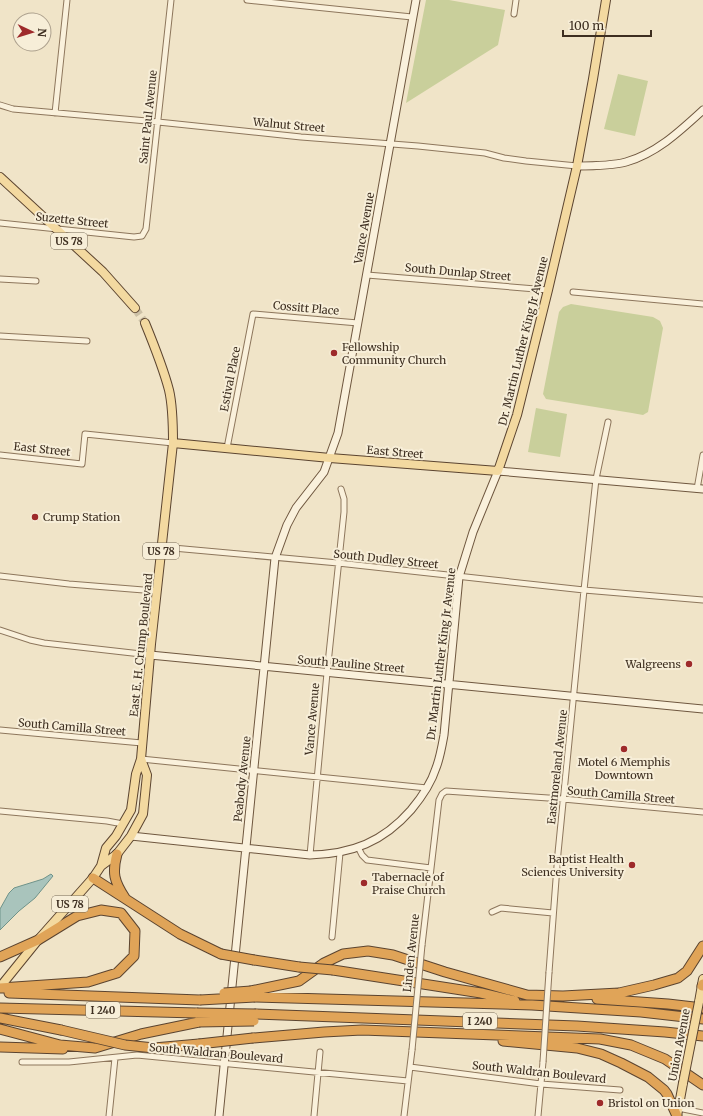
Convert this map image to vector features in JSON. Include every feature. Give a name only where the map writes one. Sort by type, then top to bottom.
[{"type":"highway","points":[[117,854],[114,876],[116,883],[126,901]]},
{"type":"highway","points":[[93,878],[126,901],[180,934],[221,954],[299,967],[333,970],[482,993],[532,1005]]},
{"type":"highway","points":[[0,957],[38,940],[77,916],[101,910],[121,913],[135,931],[134,956],[117,973],[88,982],[22,990],[0,988]]},
{"type":"highway","points":[[563,996],[619,993],[678,978],[687,971],[703,946]]},
{"type":"highway","points":[[253,994],[298,981],[324,963],[344,954],[368,950],[393,954],[445,972],[526,995],[701,1005]]},
{"type":"highway","name":"I 240","points":[[0,992],[22,990],[141,997],[199,997],[253,994],[532,1005],[641,1012],[703,1019]]},
{"type":"highway","name":"I 240","points":[[4,1008],[198,1018],[321,1017],[577,1026],[703,1036]]},
{"type":"highway","points":[[1,1018],[61,1030],[125,1046],[154,1048],[253,1038],[362,1030],[578,1038],[613,1041],[640,1048],[665,1059],[703,1085]]},
{"type":"highway","points":[[0,1047],[68,1050],[95,1048],[198,1018]]},
{"type":"highway","points":[[0,1029],[60,1045],[95,1048]]},
{"type":"highway","points":[[452,1034],[517,1043],[563,1045],[601,1054],[656,1083],[667,1094],[678,1113]]},
{"type":"main road","name":"Vance Avenue","points":[[330,458],[338,433],[416,0]]},
{"type":"main road","name":"Dr. Martin Luther King Jr Avenue","points":[[131,836],[310,855],[340,853],[380,837],[394,827],[420,799],[427,788],[436,769],[443,741],[460,577],[473,532],[498,470],[517,415],[577,166],[606,0]]},
{"type":"main road","points":[[577,166],[625,162],[640,156],[655,149],[703,110]]},
{"type":"main road","name":"US 78","points":[[0,177],[103,272],[135,308]]},
{"type":"main road","name":"East E. H. Crump Boulevard","points":[[101,866],[117,854],[131,836],[142,814],[145,801],[147,775],[142,759],[142,743],[156,591],[173,443],[169,391],[162,367],[145,323]]},
{"type":"main road","name":"East Street","points":[[173,443],[330,458],[498,470],[700,489]]},
{"type":"main road","name":"Peabody Avenue","points":[[219,1116],[276,558],[286,525],[296,508],[324,472],[330,458]]},
{"type":"main road","name":"South Pauline Street","points":[[150,655],[703,709]]},
{"type":"main road","name":"East E. H. Crump Boulevard","points":[[101,866],[106,848],[131,810],[136,774],[142,759]]},
{"type":"main road","name":"US 78","points":[[0,988],[38,940],[93,878],[101,866]]},
{"type":"main road","name":"Union Avenue","points":[[678,1113],[683,1083],[701,1005],[703,983]]},
{"type":"street","points":[[55,113],[67,0]]},
{"type":"street","name":"Saint Paul Avenue","points":[[142,236],[146,229],[171,0]]},
{"type":"street","points":[[247,0],[412,17]]},
{"type":"street","points":[[514,14],[516,0]]},
{"type":"street","name":"Walnut Street","points":[[0,105],[13,109],[485,153],[504,158],[577,166]]},
{"type":"street","name":"Suzette Street","points":[[0,223],[142,236]]},
{"type":"street","name":"South Dunlap Street","points":[[367,275],[548,290]]},
{"type":"street","points":[[0,280],[36,281]]},
{"type":"street","points":[[573,292],[703,304]]},
{"type":"street","name":"Cossitt Place","points":[[253,314],[358,323]]},
{"type":"street","name":"Estival Place","points":[[228,448],[253,314]]},
{"type":"street","points":[[0,336],[87,341]]},
{"type":"street","name":"Eastmoreland Avenue","points":[[538,1116],[553,913],[584,590],[596,479],[608,422]]},
{"type":"street","name":"East Street","points":[[0,455],[82,464],[85,434],[173,443]]},
{"type":"street","points":[[700,489],[703,455]]},
{"type":"street","name":"Vance Avenue","points":[[310,855],[344,505],[340,489]]},
{"type":"street","name":"South Dudley Street","points":[[162,547],[338,563],[584,590],[703,600]]},
{"type":"street","points":[[0,576],[70,584],[156,591]]},
{"type":"street","name":"South Pauline Street","points":[[0,630],[44,643],[150,655]]},
{"type":"street","name":"South Camilla Street","points":[[0,730],[142,743]]},
{"type":"street","points":[[142,759],[427,788]]},
{"type":"street","name":"South Camilla Street","points":[[442,794],[446,791],[563,799],[703,812]]},
{"type":"street","name":"Linden Avenue","points":[[404,1116],[439,800],[442,794]]},
{"type":"street","points":[[0,811],[107,821],[123,824]]},
{"type":"street","points":[[358,847],[362,855],[367,860],[431,868]]},
{"type":"street","points":[[332,937],[340,853]]},
{"type":"street","points":[[492,912],[501,908],[553,913]]},
{"type":"street","points":[[314,1116],[320,1052]]},
{"type":"street","name":"South Waldran Boulevard","points":[[22,1062],[69,1062],[137,1055],[408,1082]]},
{"type":"street","points":[[109,1116],[115,1058]]},
{"type":"street","name":"South Waldran Boulevard","points":[[410,1067],[541,1084],[620,1090]]},
{"type":"street","points":[[678,1113],[703,1113]]},
{"type":"green space","points":[[426,0],[449,0],[505,10],[498,45],[406,103]]},
{"type":"green space","points":[[618,74],[648,81],[635,136],[604,129]]},
{"type":"green space","points":[[571,304],[653,317],[660,321],[663,328],[648,412],[643,415],[546,399],[543,394],[559,312],[563,307]]},
{"type":"green space","points":[[536,408],[567,414],[560,457],[528,452]]},
{"type":"water","points":[[51,874],[53,876],[35,898],[19,911],[0,930],[0,909],[9,893],[14,888],[43,879]]},
{"type":"tunnel","points":[[135,308],[145,323]]},
{"type":"place","name":"Fellowship Community Church","points":[[334,353]]},
{"type":"place","name":"Crump Station","points":[[35,517]]},
{"type":"place","name":"Walgreens","points":[[689,664]]},
{"type":"place","name":"Motel 6 Memphis Downtown","points":[[624,749]]},
{"type":"place","name":"Baptist Health Sciences University","points":[[632,865]]},
{"type":"place","name":"Tabernacle of Praise Church","points":[[364,883]]},
{"type":"place","name":"Bristol on Union","points":[[600,1103]]}]
